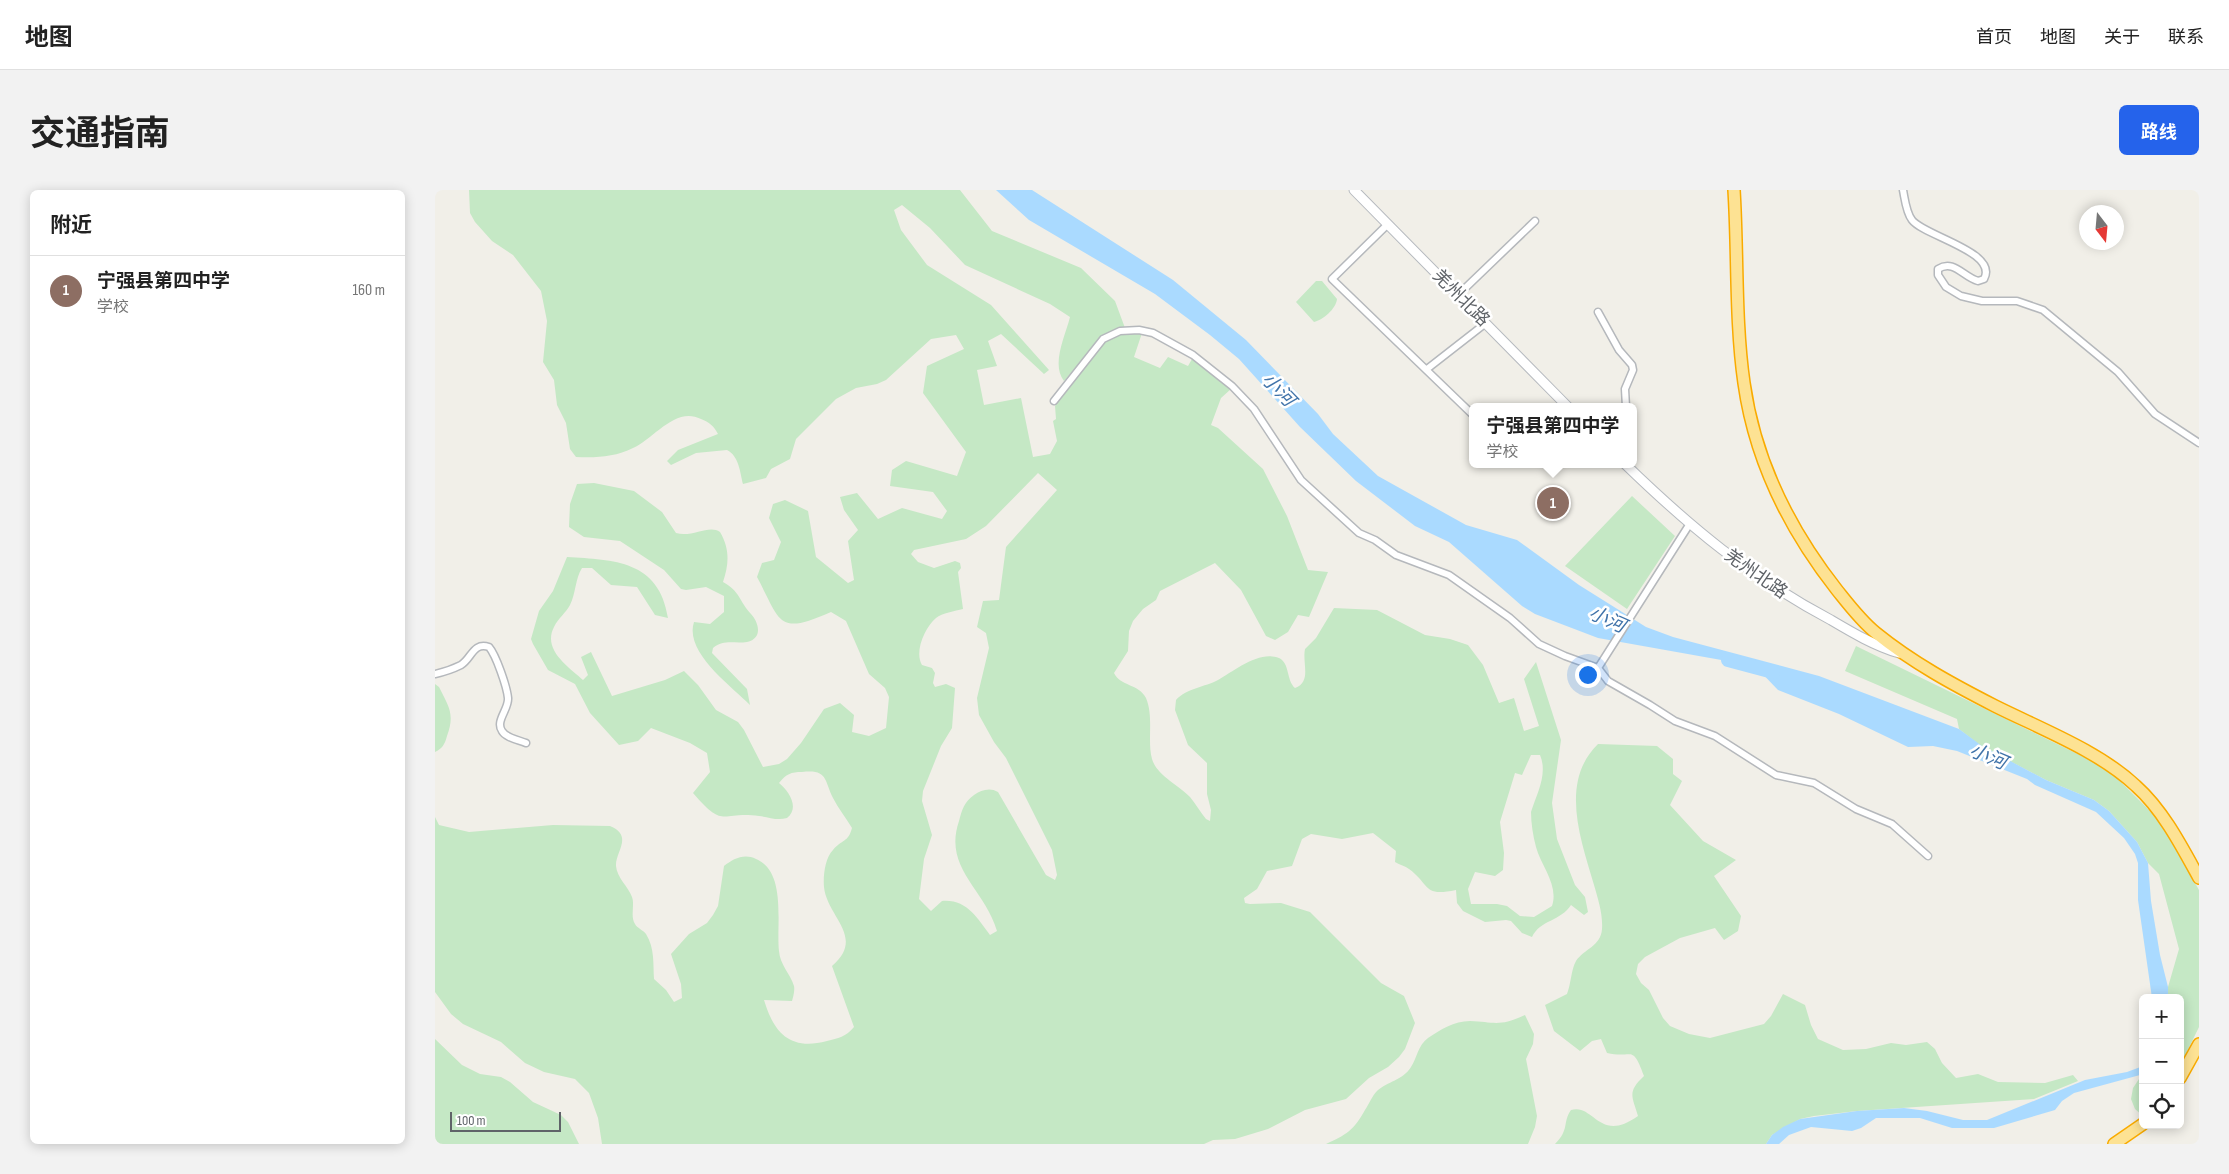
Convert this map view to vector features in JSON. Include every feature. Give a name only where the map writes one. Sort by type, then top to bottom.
[{"type":"highway","points":[[1734,190],[1743,382],[1764,465],[1788,517],[1819,568],[1867,625],[1907,656],[1944,680],[2084,750],[2119,772],[2136,786],[2153,805],[2173,833],[2199,878]]},
{"type":"highway","points":[[2184,1071],[2199,1044]]},
{"type":"highway","points":[[2115,1144],[2139,1127]]},
{"type":"main road","name":"羌州北路","points":[[1354,190],[1564,403]]},
{"type":"main road","name":"羌州北路","points":[[1629,468],[1689,525],[1729,556],[1791,599],[1881,648],[1907,656]]},
{"type":"street","points":[[1903,190],[1909,215],[1916,224],[1925,231],[1971,252],[1986,269],[1987,274],[1984,279],[1978,281],[1954,266],[1942,266],[1938,269],[1938,275],[1946,287],[1971,300],[2017,300],[2043,310],[2119,372],[2155,414],[2199,443]]},
{"type":"street","points":[[1459,295],[1535,221]]},
{"type":"street","points":[[1387,224],[1332,279],[1469,411]]},
{"type":"street","points":[[1598,312],[1619,350],[1633,368],[1625,389],[1626,403]]},
{"type":"street","points":[[1427,369],[1485,323]]},
{"type":"street","points":[[1054,401],[1103,339],[1120,331],[1139,330],[1153,333],[1193,354],[1232,386],[1254,409],[1301,480],[1359,533],[1375,540],[1396,555],[1449,575],[1510,618],[1539,644],[1565,656],[1600,665],[1608,681],[1675,721],[1715,736],[1776,775],[1813,783],[1856,809],[1891,824],[1928,856]]},
{"type":"street","points":[[1600,665],[1634,615],[1689,525]]},
{"type":"street","points":[[435,674],[463,663],[475,648],[489,647],[494,654],[508,698],[501,720],[501,729],[505,735],[526,743]]},
{"type":"green space","points":[[469,190],[960,190],[992,231],[1081,268],[1115,301],[1125,328],[1102,337],[1064,381],[1060,374],[1059,359],[1070,317],[1050,304],[965,265],[930,228],[902,205],[894,210],[901,230],[927,265],[991,305],[1049,370],[1044,374],[1001,334],[988,341],[997,366],[977,370],[984,405],[1021,398],[1033,457],[1050,454],[1057,441],[1053,421],[1056,419],[1055,406],[1097,350],[1115,335],[1134,332],[1142,333],[1134,357],[1160,368],[1168,357],[1188,366],[1192,359],[1231,389],[1221,398],[1211,425],[1218,428],[1263,469],[1287,516],[1308,570],[1328,572],[1309,617],[1298,615],[1288,632],[1275,640],[1266,636],[1241,590],[1215,563],[1160,591],[1156,600],[1143,609],[1133,621],[1129,631],[1128,651],[1114,673],[1121,680],[1143,693],[1146,698],[1150,713],[1152,759],[1163,775],[1190,797],[1206,819],[1210,821],[1211,810],[1207,794],[1207,763],[1188,745],[1175,710],[1176,700],[1185,693],[1218,680],[1255,659],[1271,656],[1279,658],[1285,664],[1290,681],[1295,688],[1300,685],[1305,677],[1305,649],[1316,638],[1334,608],[1377,610],[1425,635],[1450,639],[1468,645],[1483,665],[1499,703],[1514,698],[1524,731],[1539,726],[1524,679],[1536,662],[1561,740],[1552,803],[1557,839],[1575,885],[1585,897],[1588,912],[1584,915],[1571,905],[1562,914],[1540,927],[1532,937],[1522,933],[1511,921],[1485,922],[1463,911],[1457,903],[1456,890],[1445,892],[1432,891],[1409,869],[1395,862],[1396,851],[1373,833],[1342,839],[1311,834],[1302,839],[1292,866],[1267,871],[1257,889],[1244,898],[1245,903],[1281,903],[1310,912],[1381,983],[1404,996],[1415,1023],[1405,1049],[1399,1057],[1388,1067],[1369,1078],[1346,1099],[1305,1110],[1268,1129],[1235,1139],[1213,1140],[1204,1144],[602,1144],[598,1118],[589,1093],[575,1079],[544,1072],[525,1063],[501,1042],[463,1024],[451,1014],[435,992],[435,817],[439,825],[469,832],[553,825],[610,826],[617,830],[621,834],[622,844],[616,861],[617,870],[632,897],[634,921],[649,939],[653,956],[654,979],[666,990],[674,1002],[682,998],[681,984],[671,954],[689,934],[707,923],[713,915],[718,906],[724,866],[739,858],[752,857],[756,859],[766,866],[772,875],[776,887],[780,956],[794,988],[792,1001],[764,1000],[773,1022],[785,1037],[803,1043],[835,1039],[851,1030],[854,1027],[832,966],[842,956],[846,946],[845,936],[827,898],[824,883],[825,867],[830,853],[847,839],[852,828],[835,802],[824,777],[817,772],[798,772],[789,774],[779,783],[792,800],[793,809],[787,818],[773,819],[746,815],[723,816],[711,812],[693,793],[710,772],[707,753],[690,743],[651,728],[638,741],[619,745],[590,713],[575,684],[548,670],[531,639],[539,611],[553,591],[567,557],[617,562],[632,567],[644,574],[655,584],[663,599],[668,618],[655,615],[637,587],[611,585],[592,568],[582,568],[570,605],[554,627],[551,643],[565,664],[583,680],[588,675],[581,657],[591,652],[612,696],[665,680],[684,671],[698,685],[716,710],[738,722],[763,767],[779,764],[787,759],[801,743],[824,709],[840,703],[854,715],[852,732],[869,736],[886,728],[889,697],[885,688],[869,674],[846,621],[831,612],[800,623],[790,623],[783,620],[771,605],[757,577],[762,563],[774,560],[781,542],[769,518],[773,504],[785,500],[808,511],[816,557],[848,583],[854,580],[848,541],[858,530],[844,510],[840,497],[857,493],[878,519],[902,508],[942,519],[947,511],[933,492],[890,486],[892,470],[906,461],[957,476],[966,452],[923,393],[927,366],[964,349],[956,335],[931,339],[886,380],[877,384],[856,388],[836,399],[796,439],[790,459],[771,469],[766,478],[743,484],[737,460],[727,450],[696,453],[671,465],[667,461],[678,450],[718,434],[709,423],[691,416],[674,420],[641,444],[626,451],[605,456],[576,457],[570,449],[566,423],[557,405],[554,380],[543,362],[547,321],[541,291],[513,255],[492,241],[475,222],[470,213]],"holes":[[[1038,473],[1057,490],[1006,547],[999,600],[983,601],[977,627],[986,633],[989,648],[977,698],[979,715],[994,742],[1006,758],[1052,850],[1057,875],[1055,880],[1046,875],[998,792],[986,790],[977,793],[968,800],[959,821],[956,852],[967,878],[991,916],[997,931],[990,935],[976,916],[965,906],[951,901],[942,901],[931,911],[919,899],[924,859],[932,835],[922,801],[923,791],[941,746],[952,728],[955,688],[946,684],[935,687],[933,683],[935,673],[932,668],[922,665],[919,653],[922,640],[932,622],[945,613],[963,609],[958,572],[961,568],[960,563],[955,561],[934,568],[918,562],[911,554],[914,550],[966,539],[986,526]],[[1531,755],[1540,755],[1543,769],[1541,784],[1531,812],[1532,830],[1538,854],[1549,876],[1554,898],[1552,906],[1534,917],[1520,916],[1507,906],[1471,904],[1468,889],[1475,872],[1495,876],[1503,870],[1504,853],[1500,822],[1515,773],[1522,775]]]},
{"type":"green space","points":[[1316,281],[1322,281],[1337,299],[1334,307],[1328,314],[1314,322],[1296,302]]},
{"type":"green space","points":[[594,483],[634,491],[662,512],[676,533],[688,534],[711,529],[720,532],[727,551],[723,582],[729,585],[736,593],[754,618],[758,630],[752,640],[717,645],[713,648],[712,653],[747,689],[750,705],[711,668],[696,645],[693,633],[694,622],[710,624],[724,612],[724,596],[706,587],[681,589],[664,570],[620,541],[584,537],[569,527],[570,504],[577,484]]},
{"type":"green space","points":[[1632,496],[1675,536],[1627,609],[1565,566]]},
{"type":"green space","points":[[1856,646],[2092,761],[2117,778],[2151,812],[2162,825],[2199,890],[2199,1027],[2184,1058],[2184,994],[2168,994],[2168,987],[2179,949],[2159,874],[2148,863],[2137,842],[2109,811],[2094,800],[2046,780],[1981,746],[1959,729],[1957,719],[1845,671]]},
{"type":"green space","points":[[435,684],[439,687],[446,700],[451,722],[445,741],[441,748],[435,752]]},
{"type":"green space","points":[[1598,744],[1657,746],[1673,759],[1673,774],[1682,781],[1670,805],[1703,841],[1736,860],[1714,876],[1741,916],[1738,931],[1724,940],[1715,928],[1680,938],[1645,957],[1638,964],[1636,974],[1641,983],[1649,990],[1663,1018],[1670,1026],[1689,1034],[1710,1038],[1764,1024],[1771,1016],[1783,994],[1805,1005],[1811,1025],[1818,1039],[1843,1050],[1866,1049],[1891,1043],[1906,1045],[1927,1042],[1935,1049],[1942,1063],[1956,1078],[1978,1074],[1998,1082],[2045,1083],[2073,1075],[2078,1081],[2034,1099],[1857,1111],[1814,1116],[1800,1119],[1772,1135],[1766,1144],[1555,1144],[1563,1134],[1571,1110],[1579,1109],[1606,1125],[1614,1126],[1638,1116],[1632,1094],[1635,1086],[1644,1076],[1634,1056],[1631,1054],[1607,1053],[1601,1039],[1592,1041],[1580,1051],[1554,1031],[1545,1005],[1567,994],[1576,961],[1601,935],[1601,912],[1579,831],[1576,793],[1579,776],[1586,759]]},
{"type":"green space","points":[[1525,1015],[1534,1034],[1533,1044],[1526,1059],[1537,1116],[1528,1144],[1326,1144],[1344,1135],[1353,1127],[1377,1091],[1407,1072],[1422,1044],[1433,1035],[1447,1026],[1458,1023],[1470,1021],[1503,1022]]},
{"type":"green space","points":[[435,1039],[462,1065],[480,1074],[501,1077],[510,1082],[533,1102],[561,1115],[568,1122],[579,1144],[435,1144]]},
{"type":"green space","points":[[2139,1079],[2139,1112],[2135,1109],[2131,1099],[2133,1088]]},
{"type":"water","points":[[996,190],[1032,190],[1173,280],[1246,340],[1318,414],[1333,434],[1378,476],[1466,525],[1517,540],[1579,585],[1646,627],[1673,637],[1819,676],[1959,729],[1982,746],[2046,780],[2094,800],[2109,811],[2137,842],[2148,863],[2151,901],[2168,994],[2151,994],[2138,900],[2138,863],[2135,854],[2124,838],[2096,812],[2035,785],[2027,779],[1957,751],[1933,746],[1908,747],[1839,714],[1778,690],[1755,666],[1598,638],[1535,614],[1522,606],[1449,542],[1415,526],[1356,481],[1300,427],[1239,359],[1210,335],[1155,294],[1029,220]]},
{"type":"water","points":[[2139,1068],[2139,1075],[2074,1093],[2062,1101],[2055,1110],[1994,1128],[1952,1128],[1920,1118],[1876,1118],[1861,1128],[1852,1131],[1811,1127],[1789,1135],[1779,1144],[1766,1144],[1772,1135],[1800,1119],[1857,1111],[1904,1108],[1927,1111],[1963,1120],[1987,1120],[2085,1080],[2127,1072]]},
{"type":"waterway","name":"小河","points":[[1728,660],[1773,672]]},
{"type":"place","name":"宁强县第四中学","points":[[1553,503]]}]
